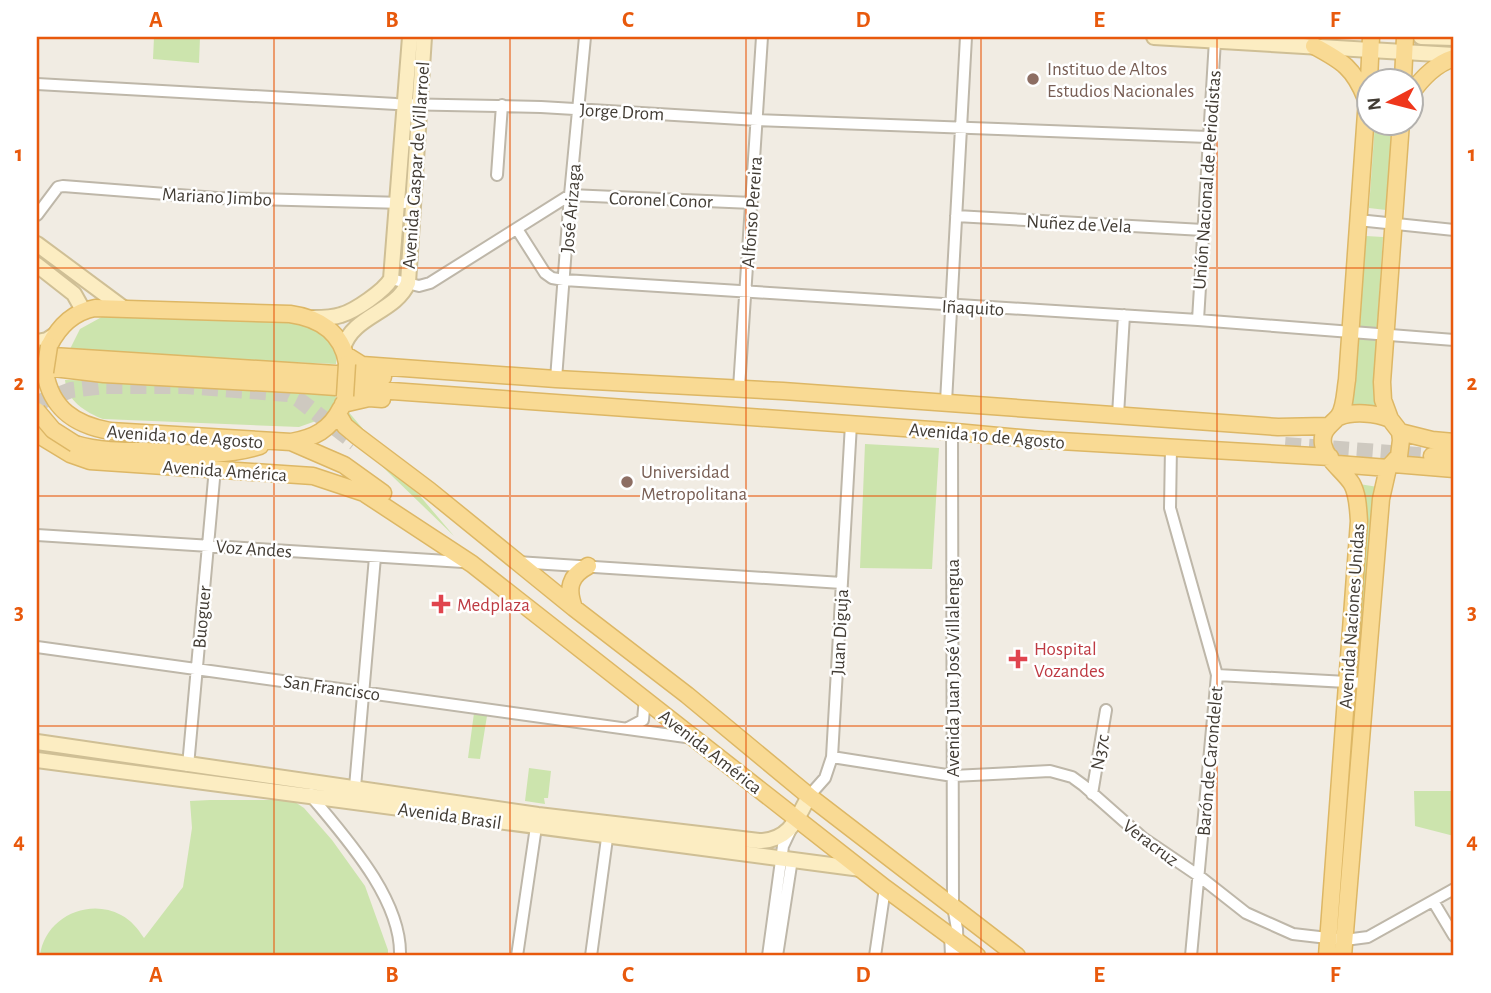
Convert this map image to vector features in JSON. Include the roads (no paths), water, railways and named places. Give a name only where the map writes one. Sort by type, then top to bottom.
[{"type":"main road","name":"Avenida Naciones Unidas","points":[[1370,66],[1371,44]]},
{"type":"main road","points":[[1404,66],[1405,44]]},
{"type":"main road","points":[[1314,46],[1349,66],[1354,73]]},
{"type":"main road","points":[[1424,78],[1454,57]]},
{"type":"main road","name":"Avenida Naciones Unidas","points":[[1339,945],[1347,682],[1359,522],[1355,491],[1324,445],[1345,397],[1365,136]]},
{"type":"main road","name":"Avenida Naciones Unidas","points":[[1327,956],[1339,945],[1381,499],[1391,466],[1399,456],[1395,426],[1383,400],[1382,382],[1400,136]]},
{"type":"main road","points":[[41,375],[44,344],[69,318],[95,307],[290,314],[313,318]]},
{"type":"main road","name":"Avenida 10 de Agosto","points":[[313,318],[331,331],[345,356],[362,365],[1038,408],[1278,427],[1333,421],[1350,413],[1384,416],[1395,426],[1432,440],[1454,442]]},
{"type":"main road","name":"Avenida 10 de Agosto","points":[[44,344],[559,387],[626,389],[650,383]]},
{"type":"main road","points":[[342,405],[345,356]]},
{"type":"main road","name":"Avenida 10 de Agosto","points":[[645,409],[617,413],[369,398],[342,405],[321,433],[309,439],[270,443],[110,431],[83,425],[64,410],[41,375],[104,374],[239,380],[645,409],[850,424],[952,431],[1043,440],[1171,447],[1391,466],[1454,469]]},
{"type":"main road","name":"Avenida América","points":[[342,405],[345,426],[357,436],[687,695],[809,796],[1017,956]]},
{"type":"main road","points":[[1038,408],[1063,419],[1286,441],[1064,433],[1043,440]]},
{"type":"main road","points":[[37,411],[53,430],[75,444],[102,450],[216,454],[270,443]]},
{"type":"main road","points":[[37,433],[110,431]]},
{"type":"main road","name":"Avenida América","points":[[37,433],[63,451],[84,460],[313,476],[364,493],[472,564],[645,698],[794,823],[863,869],[955,944],[977,956]]},
{"type":"main road","name":"Avenida América","points":[[291,442],[344,465],[409,512],[444,546]]},
{"type":"main road","points":[[1454,451],[1432,452],[1454,458]]},
{"type":"main road","name":"Avenida América","points":[[440,509],[490,549],[517,562]]},
{"type":"main road","points":[[574,608],[569,595],[570,584],[577,573],[588,566]]},
{"type":"street","name":"Avenida Gaspar de Villarroel","points":[[345,356],[351,332],[399,298],[408,283],[405,203],[412,103],[410,37]]},
{"type":"street","name":"Avenida Gaspar de Villarroel","points":[[412,103],[424,37]]},
{"type":"street","name":"José Arizaga","points":[[556,379],[570,195],[586,37]]},
{"type":"street","name":"Alfonso Pereira","points":[[739,388],[762,37]]},
{"type":"street","points":[[946,402],[966,37]]},
{"type":"street","points":[[1154,37],[1314,46],[1405,44],[1454,57]]},
{"type":"street","points":[[1421,37],[1454,38]]},
{"type":"street","name":"Unión Nacional de Periodistas","points":[[1198,320],[1215,40]]},
{"type":"street","name":"Jorge Drom","points":[[37,84],[502,105],[758,120],[1208,137]]},
{"type":"street","points":[[497,176],[502,105]]},
{"type":"street","name":"Mariano Jimbo","points":[[37,215],[58,187],[63,186],[217,198],[405,203]]},
{"type":"street","points":[[391,279],[419,286],[429,283],[570,195]]},
{"type":"street","name":"Coronel Conor","points":[[570,195],[752,203]]},
{"type":"street","name":"Avenida Gaspar de Villarroel","points":[[313,318],[333,317],[348,312],[387,286],[391,279],[405,203]]},
{"type":"street","name":"Nuñez de Vela","points":[[956,216],[1203,230]]},
{"type":"street","points":[[1358,220],[1454,230]]},
{"type":"street","points":[[517,229],[545,272],[551,278],[564,280]]},
{"type":"street","points":[[37,244],[122,307]]},
{"type":"street","points":[[37,265],[74,294],[83,310]]},
{"type":"street","name":"Iñaquito","points":[[564,280],[1124,315],[1454,340]]},
{"type":"street","points":[[1118,415],[1124,315]]},
{"type":"street","name":"Juan Diguja","points":[[794,823],[809,796],[825,778],[832,757],[850,424]]},
{"type":"street","name":"Avenida Juan José Villalengua","points":[[951,956],[955,944],[952,431]]},
{"type":"street","name":"Barón de Carondelet","points":[[1171,447],[1170,508],[1217,675],[1191,956]]},
{"type":"street","name":"Buoguer","points":[[188,766],[215,468]]},
{"type":"street","name":"Voz Andes","points":[[37,535],[376,557],[450,559],[472,564]]},
{"type":"street","points":[[355,787],[376,557]]},
{"type":"street","points":[[517,562],[842,583]]},
{"type":"street","name":"San Francisco","points":[[37,647],[693,738]]},
{"type":"street","points":[[1217,675],[1365,683]]},
{"type":"street","points":[[628,728],[643,720],[645,698]]},
{"type":"street","name":"N37c","points":[[1092,794],[1106,710]]},
{"type":"street","name":"Avenida Brasil","points":[[37,742],[313,789],[355,787],[536,820]]},
{"type":"street","name":"Veracruz","points":[[832,757],[953,776],[1050,771],[1072,777],[1143,838],[1199,876],[1245,913],[1293,934],[1339,945],[1378,933],[1454,889]]},
{"type":"street","name":"Avenida Brasil","points":[[37,760],[313,789],[863,869]]},
{"type":"street","points":[[313,789],[376,882],[388,906],[397,934],[400,956]]},
{"type":"street","points":[[517,956],[536,820]]},
{"type":"street","points":[[777,956],[787,859],[783,846],[794,823]]},
{"type":"street","name":"Avenida Brasil","points":[[608,830],[759,841],[779,838],[794,823]]},
{"type":"street","points":[[591,956],[608,830]]},
{"type":"street","points":[[768,956],[787,859]]},
{"type":"street","points":[[875,956],[886,888]]},
{"type":"street","points":[[1433,901],[1454,936]]},
{"type":"tunnel","points":[[37,403],[71,390],[105,386],[186,386],[288,394],[355,443]]},
{"type":"tunnel","points":[[1285,445],[1432,456]]},
{"type":"place","name":"Instituo de Altos Estudios Nacionales","points":[[1033,79]]},
{"type":"place","name":"Universidad Metropolitana","points":[[627,482]]},
{"type":"place","name":"Medplaza","points":[[441,604]]},
{"type":"place","name":"Hospital Vozandes","points":[[1018,659]]}]
